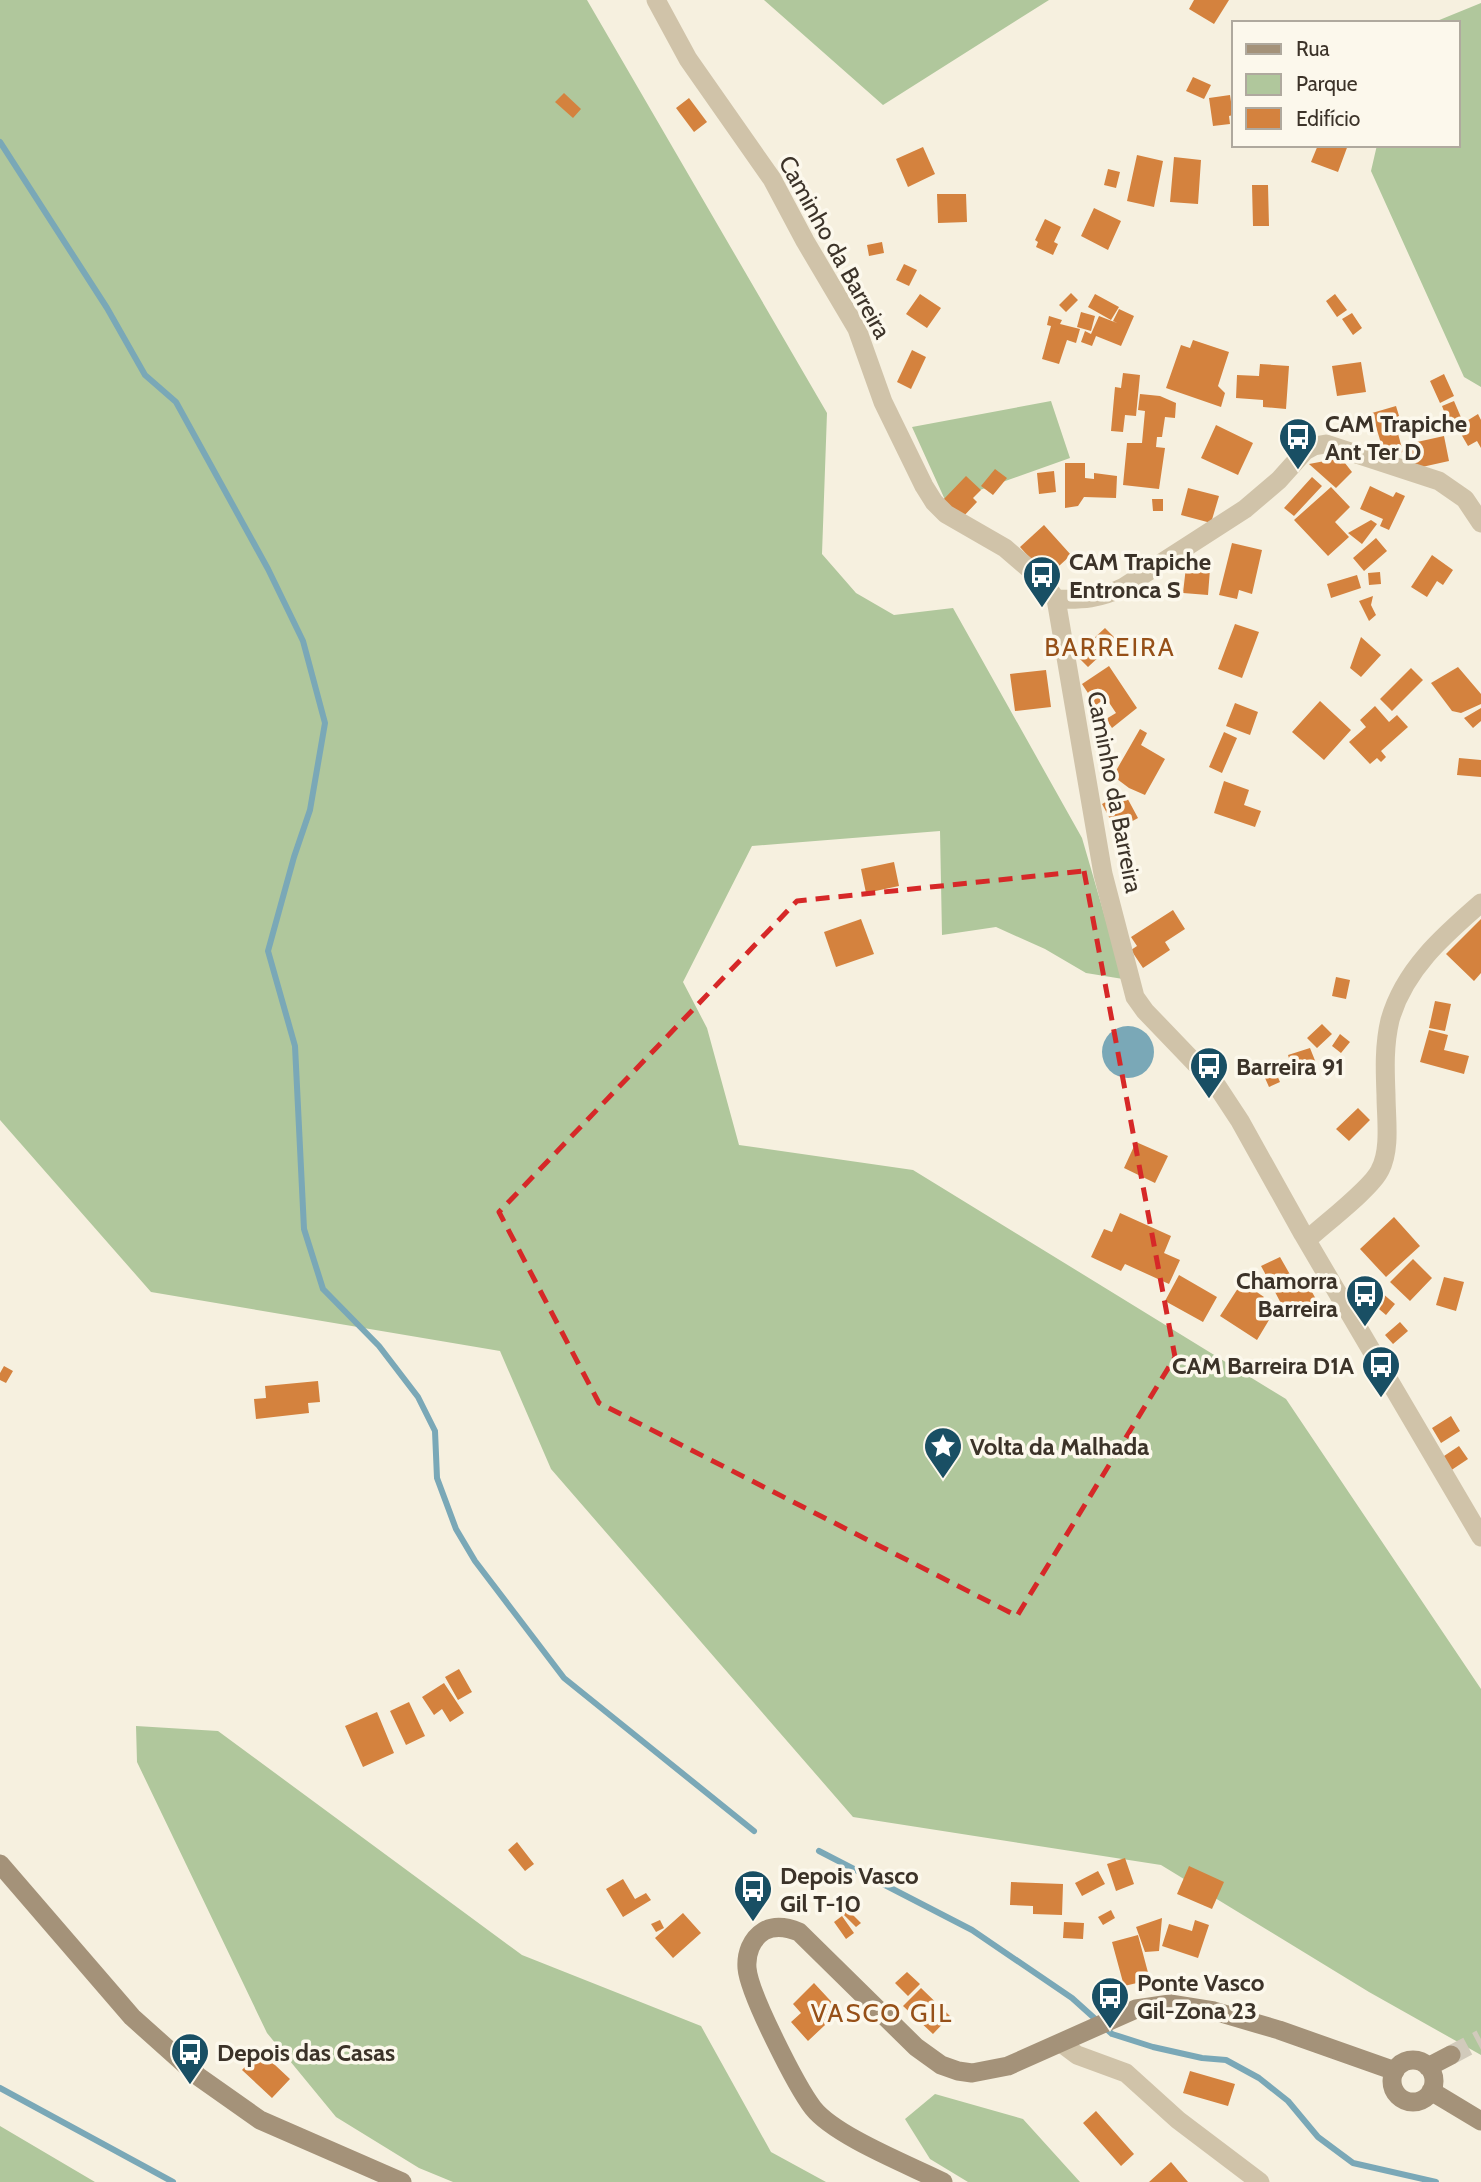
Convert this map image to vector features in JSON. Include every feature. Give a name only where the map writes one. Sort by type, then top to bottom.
[{"type":"main road","points":[[0,1864],[132,2017],[199,2077],[260,2120],[402,2182]]},
{"type":"main road","points":[[943,2182],[829,2125],[813,2108],[765,2020],[747,1970],[748,1953],[759,1934],[777,1927],[799,1932],[916,2047],[941,2065],[972,2073],[989,2072],[1028,2059],[1119,2016],[1153,2005],[1187,2005],[1279,2030],[1395,2071]]},
{"type":"main road","points":[[1428,2067],[1451,2055]]},
{"type":"main road","points":[[1410,2060],[1417,2060],[1428,2067],[1433,2074],[1431,2091],[1422,2100],[1415,2102],[1402,2099],[1392,2084],[1399,2066],[1410,2060]]},
{"type":"main road","points":[[1431,2091],[1481,2120]]},
{"type":"street","name":"Caminho da Barreira","points":[[656,0],[688,59],[772,180],[857,329],[883,401],[923,486],[946,514],[1005,548],[1040,578],[1056,599],[1103,874],[1135,997],[1145,1011],[1217,1086],[1240,1121],[1481,1537]]},
{"type":"street","points":[[1056,599],[1104,597],[1124,587],[1245,509],[1279,480],[1305,451],[1314,446],[1326,444],[1439,481],[1465,499],[1481,523]]},
{"type":"street","points":[[1307,1240],[1380,1171],[1385,1154],[1385,1054],[1390,1020],[1401,993],[1417,966],[1440,940],[1481,903]]},
{"type":"street","points":[[1061,2043],[1077,2055],[1125,2073],[1178,2120],[1260,2182]]},
{"type":"highlighted area","points":[[1084,871],[1175,1357],[1017,1616],[599,1403],[499,1212],[797,901]]},
{"type":"green space","points":[[0,0],[587,0],[827,413],[822,554],[856,593],[894,615],[953,608],[1082,838],[1123,979],[1086,973],[1045,949],[996,927],[942,935],[940,831],[752,846],[683,982],[707,1028],[739,1145],[913,1170],[1286,1399],[1481,1689],[1481,2055],[1369,1992],[1161,1865],[853,1817],[551,1469],[500,1351],[151,1292],[0,1120]]},
{"type":"green space","points":[[764,0],[1049,0],[883,105]]},
{"type":"green space","points":[[1481,3],[1481,387],[1464,377],[1371,171],[1377,147],[1460,147],[1460,21],[1437,21]]},
{"type":"green space","points":[[1051,401],[1070,458],[946,502],[912,427]]},
{"type":"green space","points":[[136,1726],[218,1731],[522,1955],[701,2026],[771,2152],[826,2182],[453,2182],[419,2168],[336,2117],[267,2033],[137,1762]]},
{"type":"green space","points":[[935,2094],[1023,2119],[1080,2182],[968,2182],[930,2159],[905,2119]]},
{"type":"green space","points":[[0,2126],[95,2182],[0,2182]]},
{"type":"water","points":[[1128,1026],[1138,1028],[1146,1034],[1152,1042],[1152,1062],[1146,1070],[1138,1076],[1128,1078],[1118,1076],[1110,1070],[1104,1062],[1102,1052],[1104,1042],[1110,1034],[1118,1028]]},
{"type":"building","points":[[1194,0],[1229,0],[1214,24],[1189,9]]},
{"type":"building","points":[[1193,77],[1211,85],[1204,99],[1186,91]]},
{"type":"building","points":[[564,93],[581,109],[573,118],[555,102]]},
{"type":"building","points":[[1230,95],[1230,124],[1213,126],[1209,98]]},
{"type":"building","points":[[689,98],[707,122],[694,132],[676,108]]},
{"type":"building","points":[[923,147],[935,174],[908,187],[896,159]]},
{"type":"building","points":[[1317,147],[1347,147],[1338,172],[1311,162]]},
{"type":"building","points":[[1137,155],[1163,161],[1154,207],[1127,201]]},
{"type":"building","points":[[1174,157],[1201,160],[1198,204],[1170,202]]},
{"type":"building","points":[[1108,169],[1120,172],[1116,188],[1104,185]]},
{"type":"building","points":[[1252,185],[1268,185],[1269,226],[1253,226]]},
{"type":"building","points":[[937,194],[966,194],[967,222],[938,223]]},
{"type":"building","points":[[1094,208],[1121,221],[1108,250],[1081,236]]},
{"type":"building","points":[[1045,219],[1061,227],[1054,242],[1058,244],[1053,255],[1036,247],[1038,242],[1035,240]]},
{"type":"building","points":[[882,242],[884,253],[869,256],[867,245]]},
{"type":"building","points":[[904,264],[917,270],[909,286],[896,280]]},
{"type":"building","points":[[1071,293],[1078,300],[1066,312],[1059,305]]},
{"type":"building","points":[[920,294],[941,308],[927,328],[906,314]]},
{"type":"building","points":[[1095,294],[1119,307],[1111,320],[1088,307]]},
{"type":"building","points":[[1335,294],[1347,310],[1337,317],[1326,301]]},
{"type":"building","points":[[1119,309],[1134,316],[1121,346],[1096,336],[1092,346],[1081,342],[1085,331],[1091,334],[1099,316],[1117,323],[1113,321]]},
{"type":"building","points":[[1081,312],[1095,316],[1091,331],[1077,327]]},
{"type":"building","points":[[1352,313],[1362,328],[1353,335],[1342,319]]},
{"type":"building","points":[[1049,316],[1062,320],[1060,324],[1080,329],[1076,343],[1067,340],[1059,364],[1042,359],[1051,326],[1047,325]]},
{"type":"building","points":[[1193,340],[1229,352],[1218,386],[1225,393],[1221,407],[1166,388],[1181,345],[1190,348]]},
{"type":"building","points":[[912,350],[926,357],[911,389],[897,382]]},
{"type":"building","points":[[1361,362],[1366,392],[1337,396],[1332,366]]},
{"type":"building","points":[[1260,364],[1289,366],[1286,409],[1263,407],[1263,400],[1236,398],[1237,375],[1259,376]]},
{"type":"building","points":[[1123,373],[1140,375],[1136,416],[1125,415],[1123,432],[1111,431],[1115,387],[1121,388]]},
{"type":"building","points":[[1444,374],[1454,396],[1440,403],[1430,381]]},
{"type":"building","points":[[1140,394],[1160,396],[1176,403],[1175,418],[1165,417],[1162,437],[1157,437],[1156,447],[1165,448],[1159,489],[1123,485],[1127,443],[1142,443],[1145,411],[1138,410]]},
{"type":"building","points":[[1454,401],[1463,422],[1450,427],[1442,406]]},
{"type":"building","points":[[1396,406],[1403,429],[1397,430],[1403,452],[1385,457],[1372,413]]},
{"type":"building","points":[[1478,414],[1481,420],[1481,448],[1477,441],[1468,446],[1457,427]]},
{"type":"building","points":[[1216,425],[1253,443],[1238,475],[1201,458]]},
{"type":"building","points":[[1444,436],[1449,461],[1413,469],[1408,444]]},
{"type":"building","points":[[1341,458],[1352,472],[1336,488],[1309,464]]},
{"type":"building","points":[[1065,463],[1085,463],[1085,478],[1094,479],[1094,473],[1117,476],[1116,498],[1084,497],[1078,506],[1065,508]]},
{"type":"building","points":[[995,469],[1007,478],[993,495],[981,486]]},
{"type":"building","points":[[1054,471],[1056,492],[1039,494],[1037,473]]},
{"type":"building","points":[[966,476],[981,490],[973,498],[977,502],[961,519],[942,501]]},
{"type":"building","points":[[1312,477],[1322,486],[1294,516],[1284,508]]},
{"type":"building","points":[[1370,486],[1393,497],[1396,492],[1405,496],[1389,530],[1380,526],[1383,519],[1360,509]]},
{"type":"building","points":[[1331,487],[1350,507],[1335,522],[1349,537],[1328,556],[1294,520]]},
{"type":"building","points":[[1188,488],[1219,496],[1211,523],[1181,515]]},
{"type":"building","points":[[1152,499],[1163,499],[1163,511],[1153,511]]},
{"type":"building","points":[[1371,520],[1377,524],[1362,544],[1348,533]]},
{"type":"building","points":[[1044,525],[1071,555],[1047,577],[1020,547]]},
{"type":"building","points":[[1376,538],[1387,551],[1364,571],[1353,558]]},
{"type":"building","points":[[1232,543],[1262,550],[1252,594],[1239,590],[1237,599],[1219,595]]},
{"type":"building","points":[[1432,555],[1453,570],[1443,585],[1437,581],[1427,597],[1411,587]]},
{"type":"building","points":[[1186,567],[1210,569],[1208,595],[1183,593]]},
{"type":"building","points":[[1380,572],[1381,584],[1369,585],[1368,573]]},
{"type":"building","points":[[1357,575],[1361,588],[1331,598],[1327,584]]},
{"type":"building","points":[[1373,596],[1371,605],[1376,615],[1369,621],[1359,601]]},
{"type":"building","points":[[1235,624],[1259,632],[1242,678],[1218,669]]},
{"type":"building","points":[[1105,628],[1117,640],[1088,667],[1076,655]]},
{"type":"building","points":[[1361,637],[1381,655],[1361,677],[1350,668]]},
{"type":"building","points":[[1109,666],[1137,708],[1112,728],[1106,719],[1116,713],[1106,698],[1096,705],[1082,684]]},
{"type":"building","points":[[1458,667],[1481,694],[1481,704],[1461,713],[1452,711],[1431,683]]},
{"type":"building","points":[[1411,668],[1423,680],[1392,711],[1380,699]]},
{"type":"building","points":[[1046,670],[1051,707],[1015,711],[1010,674]]},
{"type":"building","points":[[1320,701],[1351,730],[1324,760],[1292,732]]},
{"type":"building","points":[[1235,703],[1258,712],[1250,735],[1226,726]]},
{"type":"building","points":[[1375,706],[1389,722],[1397,715],[1408,727],[1381,751],[1386,757],[1381,762],[1377,758],[1370,764],[1349,742],[1366,727],[1360,720]]},
{"type":"building","points":[[1481,708],[1481,721],[1473,728],[1464,718]]},
{"type":"building","points":[[1140,729],[1147,733],[1141,745],[1165,759],[1145,795],[1129,788],[1113,776]]},
{"type":"building","points":[[1224,732],[1237,738],[1222,773],[1209,767]]},
{"type":"building","points":[[1459,758],[1481,760],[1481,777],[1457,775]]},
{"type":"building","points":[[1224,781],[1249,790],[1244,805],[1261,811],[1255,827],[1214,813]]},
{"type":"building","points":[[1124,792],[1138,818],[1116,830],[1102,804]]},
{"type":"building","points":[[894,862],[899,886],[866,893],[861,869]]},
{"type":"building","points":[[1173,910],[1185,929],[1165,942],[1170,950],[1143,968],[1131,950],[1137,946],[1131,937]]},
{"type":"building","points":[[861,919],[874,954],[836,967],[824,932]]},
{"type":"building","points":[[1481,919],[1481,973],[1474,981],[1446,954]]},
{"type":"building","points":[[1336,977],[1350,980],[1346,999],[1332,996]]},
{"type":"building","points":[[1435,1001],[1451,1004],[1445,1031],[1429,1028]]},
{"type":"building","points":[[1322,1024],[1332,1034],[1317,1048],[1307,1038]]},
{"type":"building","points":[[1429,1030],[1448,1035],[1444,1050],[1469,1056],[1464,1074],[1420,1062]]},
{"type":"building","points":[[1340,1034],[1350,1042],[1341,1053],[1332,1046]]},
{"type":"building","points":[[1310,1048],[1316,1063],[1293,1071],[1288,1055]]},
{"type":"building","points":[[1276,1073],[1280,1082],[1269,1087],[1265,1078]]},
{"type":"building","points":[[1358,1108],[1370,1120],[1349,1141],[1336,1129]]},
{"type":"building","points":[[1136,1142],[1168,1156],[1155,1183],[1124,1168]]},
{"type":"building","points":[[1120,1213],[1171,1236],[1164,1253],[1180,1260],[1169,1284],[1125,1264],[1121,1271],[1091,1257],[1104,1229],[1112,1232]]},
{"type":"building","points":[[1394,1217],[1420,1246],[1386,1277],[1360,1249]]},
{"type":"building","points":[[1280,1257],[1292,1278],[1273,1288],[1261,1266]]},
{"type":"building","points":[[1413,1259],[1432,1278],[1410,1301],[1390,1282]]},
{"type":"building","points":[[1302,1274],[1322,1310],[1304,1320],[1298,1309],[1287,1315],[1274,1290]]},
{"type":"building","points":[[1179,1275],[1217,1297],[1203,1322],[1165,1301]]},
{"type":"building","points":[[1444,1277],[1464,1282],[1456,1311],[1436,1305]]},
{"type":"building","points":[[1242,1282],[1264,1297],[1258,1306],[1272,1315],[1257,1340],[1220,1316]]},
{"type":"building","points":[[1382,1293],[1395,1304],[1386,1315],[1373,1304]]},
{"type":"building","points":[[1400,1322],[1408,1331],[1393,1344],[1385,1335]]},
{"type":"building","points":[[4,1366],[13,1371],[6,1383],[0,1380]]},
{"type":"building","points":[[318,1381],[320,1402],[308,1403],[309,1413],[256,1419],[254,1399],[266,1398],[265,1386]]},
{"type":"building","points":[[1451,1416],[1460,1431],[1441,1443],[1432,1428]]},
{"type":"building","points":[[1459,1446],[1468,1459],[1450,1471],[1441,1458]]},
{"type":"building","points":[[459,1669],[472,1692],[458,1700],[445,1677]]},
{"type":"building","points":[[444,1683],[464,1713],[450,1722],[442,1709],[434,1715],[422,1697]]},
{"type":"building","points":[[409,1702],[425,1736],[406,1745],[390,1711]]},
{"type":"building","points":[[377,1712],[394,1753],[363,1767],[345,1726]]},
{"type":"building","points":[[517,1842],[534,1864],[525,1871],[508,1850]]},
{"type":"building","points":[[1125,1858],[1134,1884],[1116,1891],[1107,1864]]},
{"type":"building","points":[[1189,1866],[1224,1882],[1212,1909],[1177,1894]]},
{"type":"building","points":[[1098,1871],[1105,1884],[1082,1896],[1075,1883]]},
{"type":"building","points":[[623,1879],[635,1899],[646,1893],[651,1900],[623,1917],[606,1889]]},
{"type":"building","points":[[1011,1882],[1063,1884],[1062,1915],[1033,1914],[1033,1906],[1010,1905]]},
{"type":"building","points":[[848,1910],[861,1923],[856,1927],[843,1914]]},
{"type":"building","points":[[1111,1910],[1115,1918],[1103,1925],[1098,1917]]},
{"type":"building","points":[[683,1913],[701,1933],[673,1958],[655,1938]]},
{"type":"building","points":[[842,1916],[854,1933],[846,1939],[834,1922]]},
{"type":"building","points":[[1162,1918],[1159,1951],[1145,1952],[1136,1927]]},
{"type":"building","points":[[660,1920],[664,1928],[656,1932],[651,1924]]},
{"type":"building","points":[[1195,1920],[1209,1925],[1198,1958],[1162,1946],[1169,1924],[1192,1931]]},
{"type":"building","points":[[1064,1922],[1084,1923],[1083,1939],[1063,1938]]},
{"type":"building","points":[[1138,1935],[1150,1980],[1124,1986],[1112,1942]]},
{"type":"building","points":[[907,1972],[920,1984],[908,1996],[895,1983]]},
{"type":"building","points":[[814,1983],[840,2011],[808,2041],[791,2022],[801,2013],[793,2004]]},
{"type":"building","points":[[921,1988],[950,2016],[933,2034],[903,2006]]},
{"type":"building","points":[[260,2051],[290,2079],[272,2098],[242,2070]]},
{"type":"building","points":[[1190,2071],[1235,2084],[1228,2106],[1183,2093]]},
{"type":"building","points":[[1096,2111],[1134,2154],[1121,2166],[1083,2123]]},
{"type":"building","points":[[1171,2162],[1188,2182],[1149,2182]]},
{"type":"waterway","points":[[0,142],[107,308],[145,375],[176,402],[268,569],[303,641],[325,723],[310,810],[268,951],[295,1046],[304,1229],[323,1289],[379,1346],[418,1397],[435,1431],[437,1478],[456,1529],[475,1561],[564,1678],[754,1831]]},
{"type":"waterway","points":[[819,1851],[972,1930],[1072,1998],[1112,2034],[1153,2047],[1202,2058],[1226,2060],[1259,2078],[1288,2101],[1318,2137],[1353,2163],[1436,2182]]},
{"type":"waterway","points":[[0,2088],[173,2182]]},
{"type":"tunnel","points":[[1451,2055],[1481,2039]]},
{"type":"place","name":"CAM Trapiche Ant Ter D","points":[[1298,471]]},
{"type":"place","name":"CAM Trapiche Entronca S","points":[[1042,609]]},
{"type":"place","name":"Barreira 91","points":[[1209,1100]]},
{"type":"place","name":"Chamorra Barreira","points":[[1365,1328]]},
{"type":"place","name":"CAM Barreira D1A","points":[[1381,1399]]},
{"type":"place","name":"Volta da Malhada","points":[[943,1480]]},
{"type":"place","name":"Depois Vasco Gil T-10","points":[[753,1923]]},
{"type":"place","name":"Ponte Vasco Gil-Zona 23","points":[[1110,2030]]},
{"type":"place","name":"Depois das Casas","points":[[190,2086]]},
{"type":"district","name":"BARREIRA","points":[[1110,647]]},
{"type":"district","name":"VASCO GIL","points":[[882,2013]]}]
